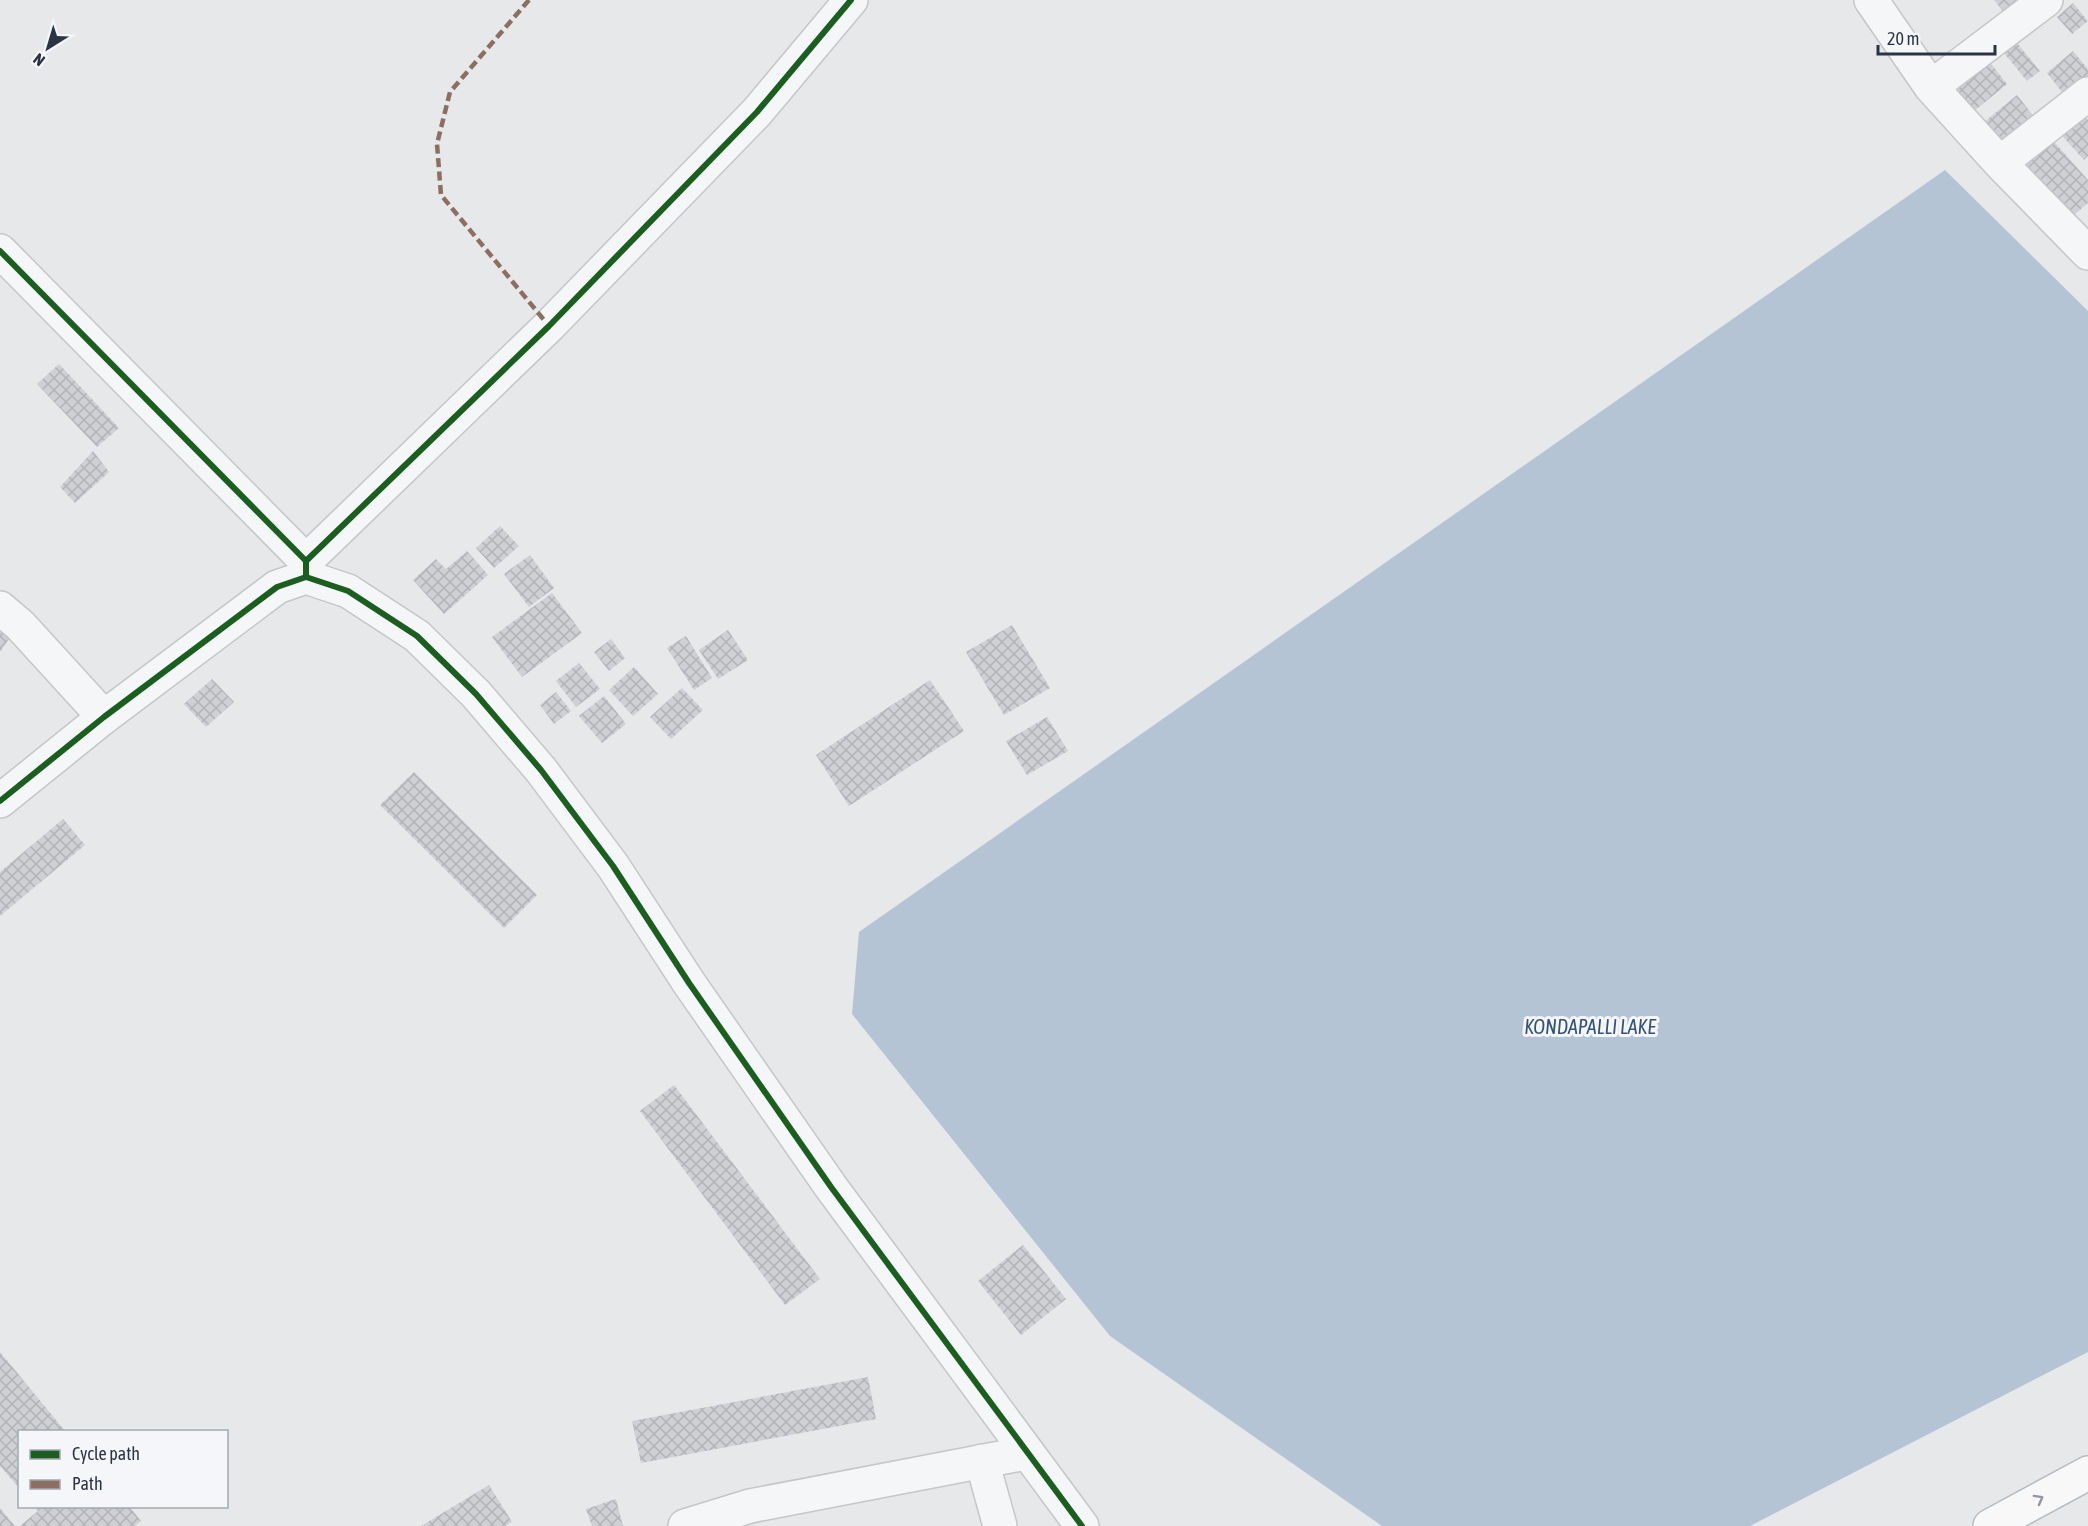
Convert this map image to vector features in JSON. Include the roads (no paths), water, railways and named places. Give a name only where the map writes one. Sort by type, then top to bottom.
[{"type":"highway","points":[[1990,1526],[2088,1473]]},
{"type":"street","points":[[0,801],[104,717],[277,587],[306,569],[549,326],[757,112],[851,0]]},
{"type":"street","points":[[1871,0],[1931,87],[2000,163],[2083,238]]},
{"type":"street","points":[[1931,87],[2046,0]]},
{"type":"street","points":[[2000,163],[2088,94]]},
{"type":"street","points":[[0,251],[306,569],[348,591],[417,636],[476,694],[540,770],[613,866],[689,983],[831,1187],[1082,1526]]},
{"type":"street","points":[[0,608],[20,625],[104,717]]},
{"type":"street","points":[[685,1526],[750,1506],[1026,1453]]},
{"type":"street","points":[[982,1461],[1000,1526]]},
{"type":"water","name":"KONDAPALLI LAKE","points":[[1945,170],[2088,311],[2088,1352],[1750,1526],[1382,1526],[1110,1336],[852,1014],[859,932]]}]
